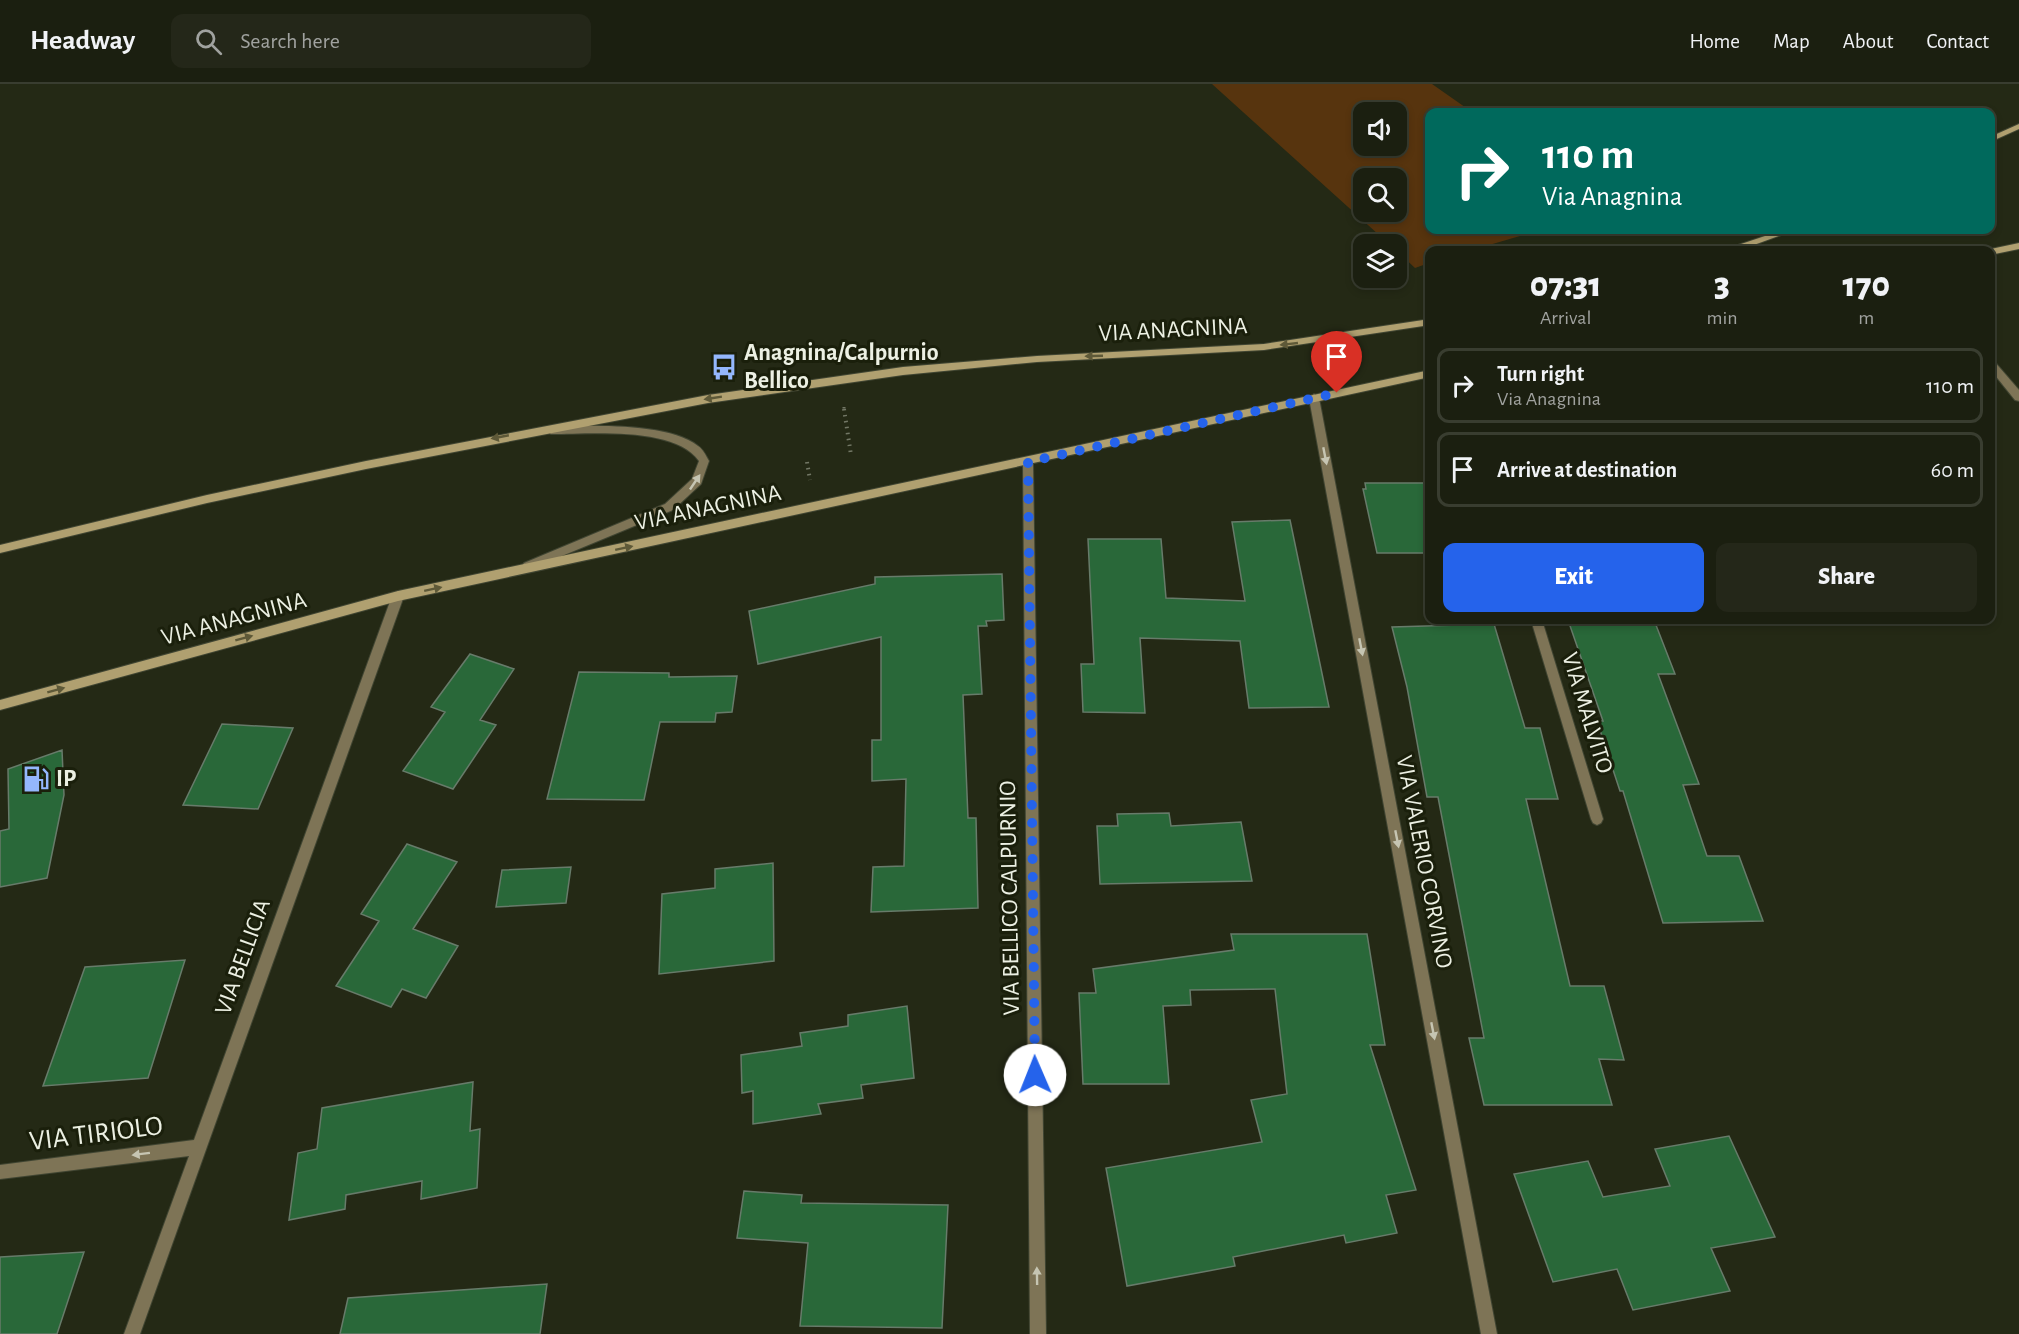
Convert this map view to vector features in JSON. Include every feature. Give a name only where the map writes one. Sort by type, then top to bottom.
[{"type":"main road","points":[[1995,138],[2019,126]]},
{"type":"main road","points":[[1744,246],[1779,234]]},
{"type":"main road","points":[[1995,251],[2019,246]]},
{"type":"main road","name":"VIA ANAGNINA","points":[[0,549],[218,497],[538,430],[708,399],[903,371],[1037,359],[1264,347],[1425,323]]},
{"type":"main road","name":"VIA ANAGNINA","points":[[0,705],[398,596],[1028,462],[1425,374]]},
{"type":"street","points":[[1995,368],[2019,397]]},
{"type":"street","name":"VIA VALERIO CORVINO","points":[[1314,398],[1489,1334]]},
{"type":"street","points":[[513,572],[669,507],[697,481],[704,461],[697,448],[679,439],[666,436],[625,432],[538,430]]},
{"type":"street","name":"VIA BELLICO CALPURNIO","points":[[1028,462],[1038,1334]]},
{"type":"street","name":"VIA BELLICIA","points":[[132,1334],[398,596]]},
{"type":"street","name":"VIA MALVITO","points":[[1537,624],[1597,819]]},
{"type":"street","name":"VIA TIRIOLO","points":[[0,1172],[199,1147]]},
{"type":"path","points":[[843,402],[851,455]]},
{"type":"path","points":[[807,462],[811,490]]},
{"type":"shaded area","points":[[1212,84],[1432,84],[1466,108],[1425,108],[1425,234],[1527,234],[1486,246],[1425,246],[1425,264],[1415,268],[1407,260],[1407,234],[1378,234],[1365,222],[1407,222],[1407,168],[1353,168],[1353,211]]},
{"type":"building","points":[[1365,483],[1425,483],[1425,553],[1377,553],[1363,489],[1366,489]]},
{"type":"building","points":[[1290,520],[1329,707],[1249,708],[1240,641],[1140,638],[1145,713],[1083,712],[1081,664],[1094,664],[1088,539],[1161,539],[1166,598],[1245,601],[1232,522]]},
{"type":"building","points":[[1002,574],[1004,620],[986,621],[987,626],[978,626],[982,694],[963,695],[968,818],[976,818],[978,908],[871,912],[873,867],[904,866],[906,779],[872,781],[872,740],[881,740],[881,637],[758,664],[749,611],[875,584],[875,577]]},
{"type":"building","points":[[1494,624],[1525,728],[1540,728],[1558,799],[1526,799],[1570,986],[1604,986],[1624,1060],[1599,1059],[1612,1105],[1484,1105],[1469,1038],[1484,1038],[1438,797],[1427,797],[1407,687],[1392,627]]},
{"type":"building","points":[[1569,624],[1656,624],[1675,674],[1658,674],[1699,784],[1683,785],[1707,856],[1739,856],[1763,921],[1663,923],[1623,791],[1620,791],[1597,721],[1603,721]]},
{"type":"building","points":[[470,654],[514,669],[480,720],[496,725],[453,789],[403,771],[445,712],[431,707]]},
{"type":"building","points":[[579,672],[669,673],[669,677],[737,676],[732,712],[716,713],[715,722],[660,722],[644,800],[547,799]]},
{"type":"building","points":[[222,724],[293,728],[258,809],[183,805]]},
{"type":"building","points":[[62,750],[64,795],[47,878],[0,887],[0,831],[9,829],[8,769]]},
{"type":"building","points":[[1169,813],[1171,826],[1241,822],[1252,881],[1100,884],[1097,826],[1118,826],[1117,814]]},
{"type":"building","points":[[407,844],[457,862],[413,929],[458,946],[426,998],[402,989],[391,1007],[336,986],[379,921],[361,914]]},
{"type":"building","points":[[773,863],[774,961],[659,974],[662,894],[715,888],[715,869]]},
{"type":"building","points":[[571,867],[566,903],[496,907],[502,870]]},
{"type":"building","points":[[1231,934],[1367,934],[1385,1045],[1370,1045],[1416,1190],[1386,1195],[1397,1233],[1346,1243],[1344,1235],[1233,1257],[1235,1266],[1127,1286],[1106,1168],[1262,1142],[1251,1100],[1287,1094],[1275,989],[1190,990],[1191,1005],[1163,1006],[1169,1084],[1083,1084],[1079,993],[1096,993],[1093,969],[1234,950]]},
{"type":"building","points":[[185,960],[148,1078],[43,1086],[85,967]]},
{"type":"building","points":[[907,1006],[914,1078],[861,1085],[863,1098],[818,1104],[821,1114],[753,1124],[753,1091],[742,1093],[741,1055],[802,1046],[800,1033],[848,1026],[848,1015]]},
{"type":"building","points":[[473,1082],[470,1131],[480,1129],[477,1188],[421,1199],[422,1181],[346,1195],[345,1209],[289,1220],[298,1153],[317,1149],[322,1108]]},
{"type":"building","points":[[1729,1136],[1775,1237],[1711,1248],[1730,1291],[1633,1310],[1617,1269],[1553,1282],[1514,1174],[1588,1161],[1603,1197],[1670,1186],[1655,1149]]},
{"type":"building","points":[[744,1191],[802,1195],[801,1203],[948,1205],[942,1328],[800,1326],[808,1243],[737,1238]]},
{"type":"building","points":[[84,1252],[57,1334],[0,1334],[0,1257]]},
{"type":"building","points":[[547,1284],[540,1334],[340,1334],[348,1298]]},
{"type":"place","name":"Anagnina/Calpurnio Bellico","points":[[724,367]]},
{"type":"place","name":"IP","points":[[36,779]]},
{"type":"route","points":[[1035,1075],[1028,462],[1337,393]]}]
